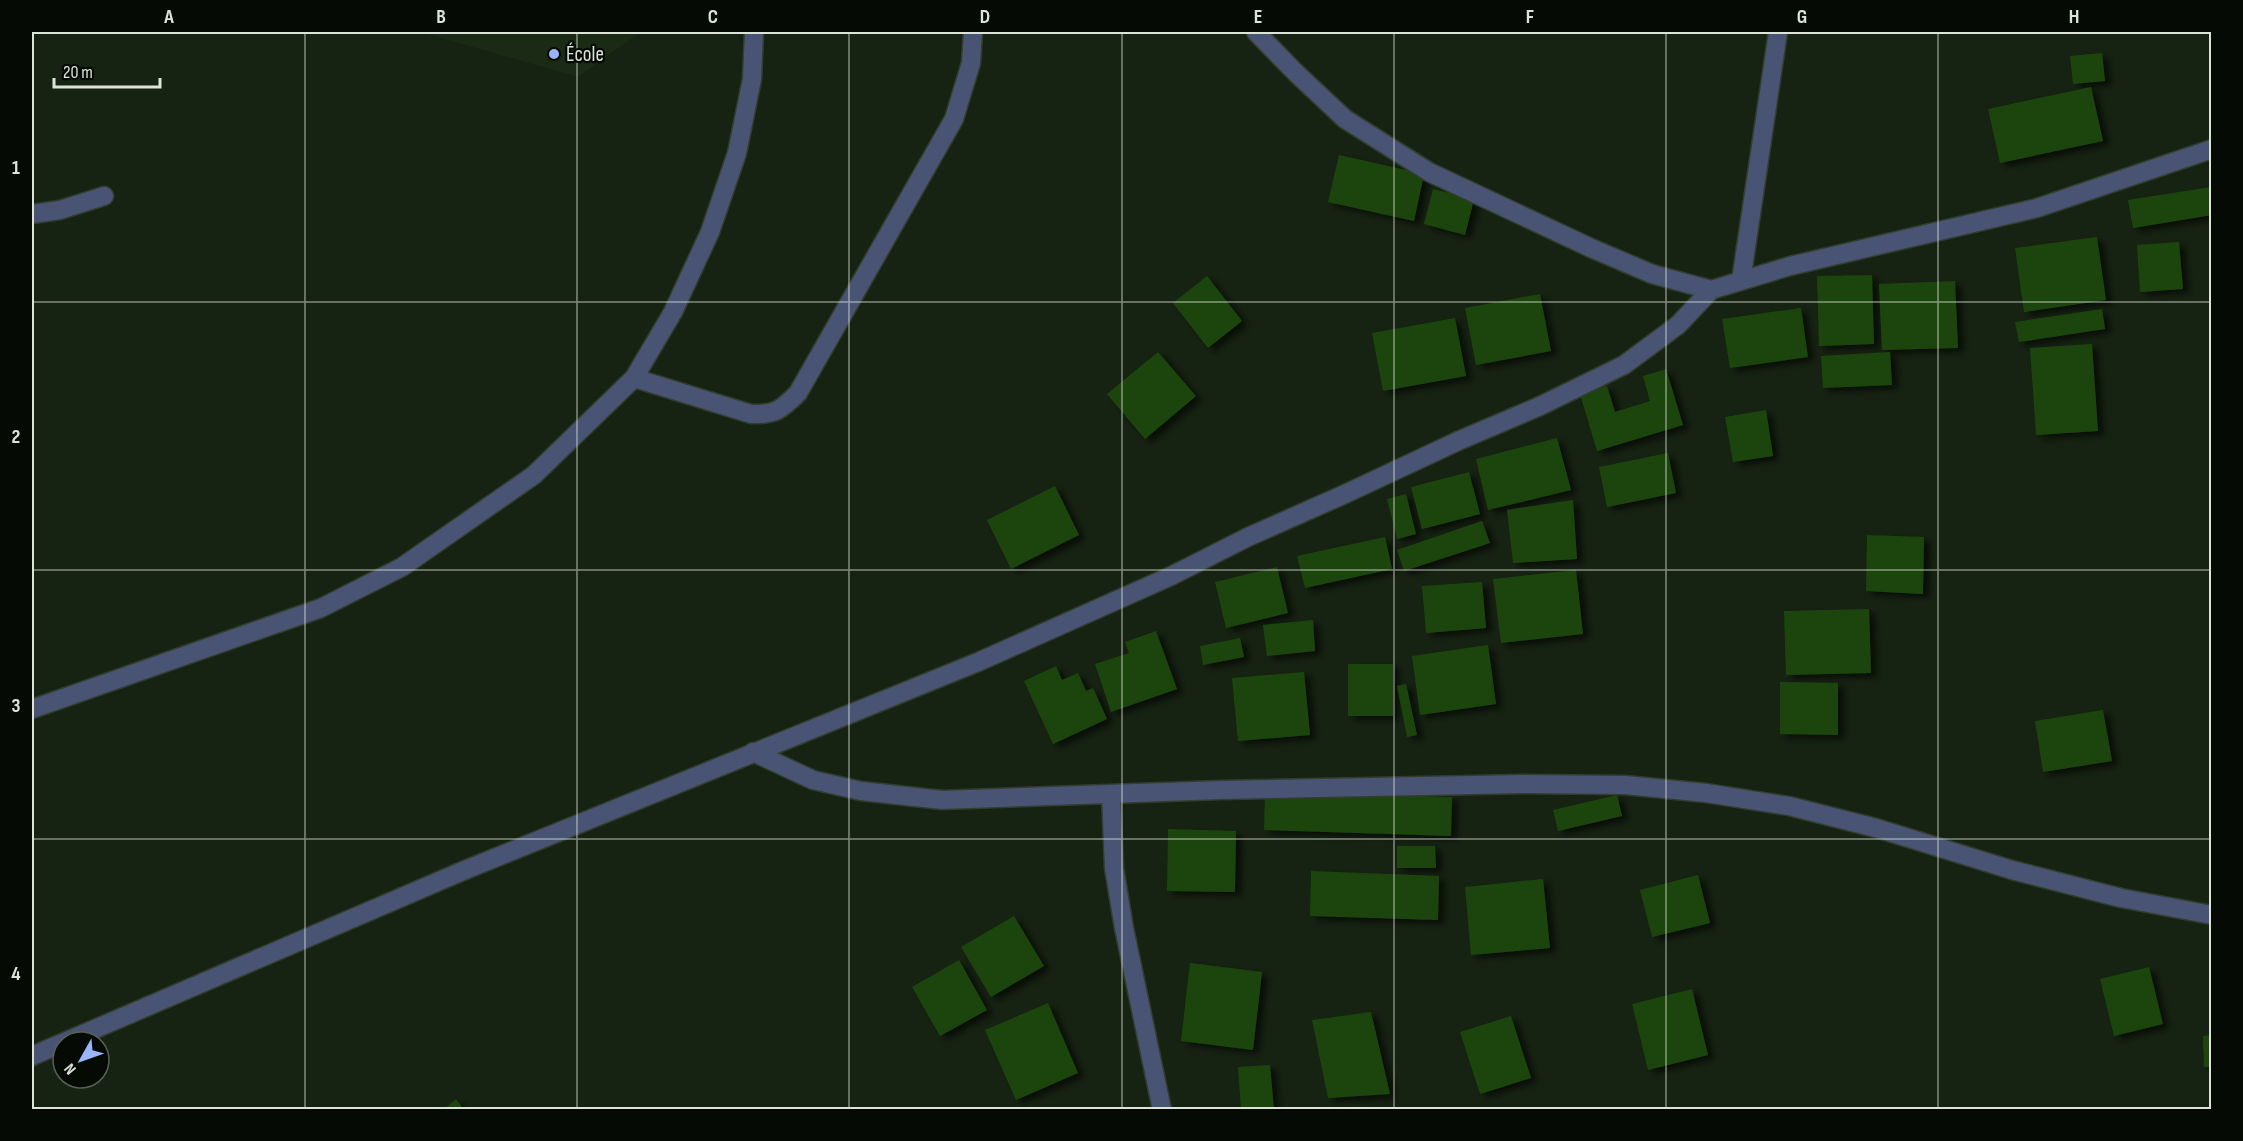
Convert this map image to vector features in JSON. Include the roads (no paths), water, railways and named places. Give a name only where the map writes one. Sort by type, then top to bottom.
[{"type":"street","points":[[32,709],[321,608],[402,567],[534,475],[634,378],[673,312],[710,232],[737,153],[752,79],[754,32]]},
{"type":"street","points":[[634,378],[751,414],[768,415],[782,409],[798,393],[954,119],[971,63],[973,32]]},
{"type":"street","points":[[1257,32],[1345,119],[1429,172],[1652,274],[1711,290]]},
{"type":"street","points":[[1742,281],[1778,32]]},
{"type":"street","points":[[32,1056],[465,870],[978,662],[1171,576],[1248,537],[1540,406],[1624,365],[1678,325],[1711,290],[1869,247],[2037,208],[2211,149]]},
{"type":"street","points":[[32,214],[60,210],[104,195]]},
{"type":"street","points":[[753,752],[813,780],[861,791],[942,800],[1523,784],[1625,784],[1706,793],[1789,806],[1876,828],[2044,879],[2121,898],[2211,915]]},
{"type":"street","points":[[1111,794],[1114,868],[1124,928],[1162,1110]]},
{"type":"place","name":"École","points":[[554,54]]}]
